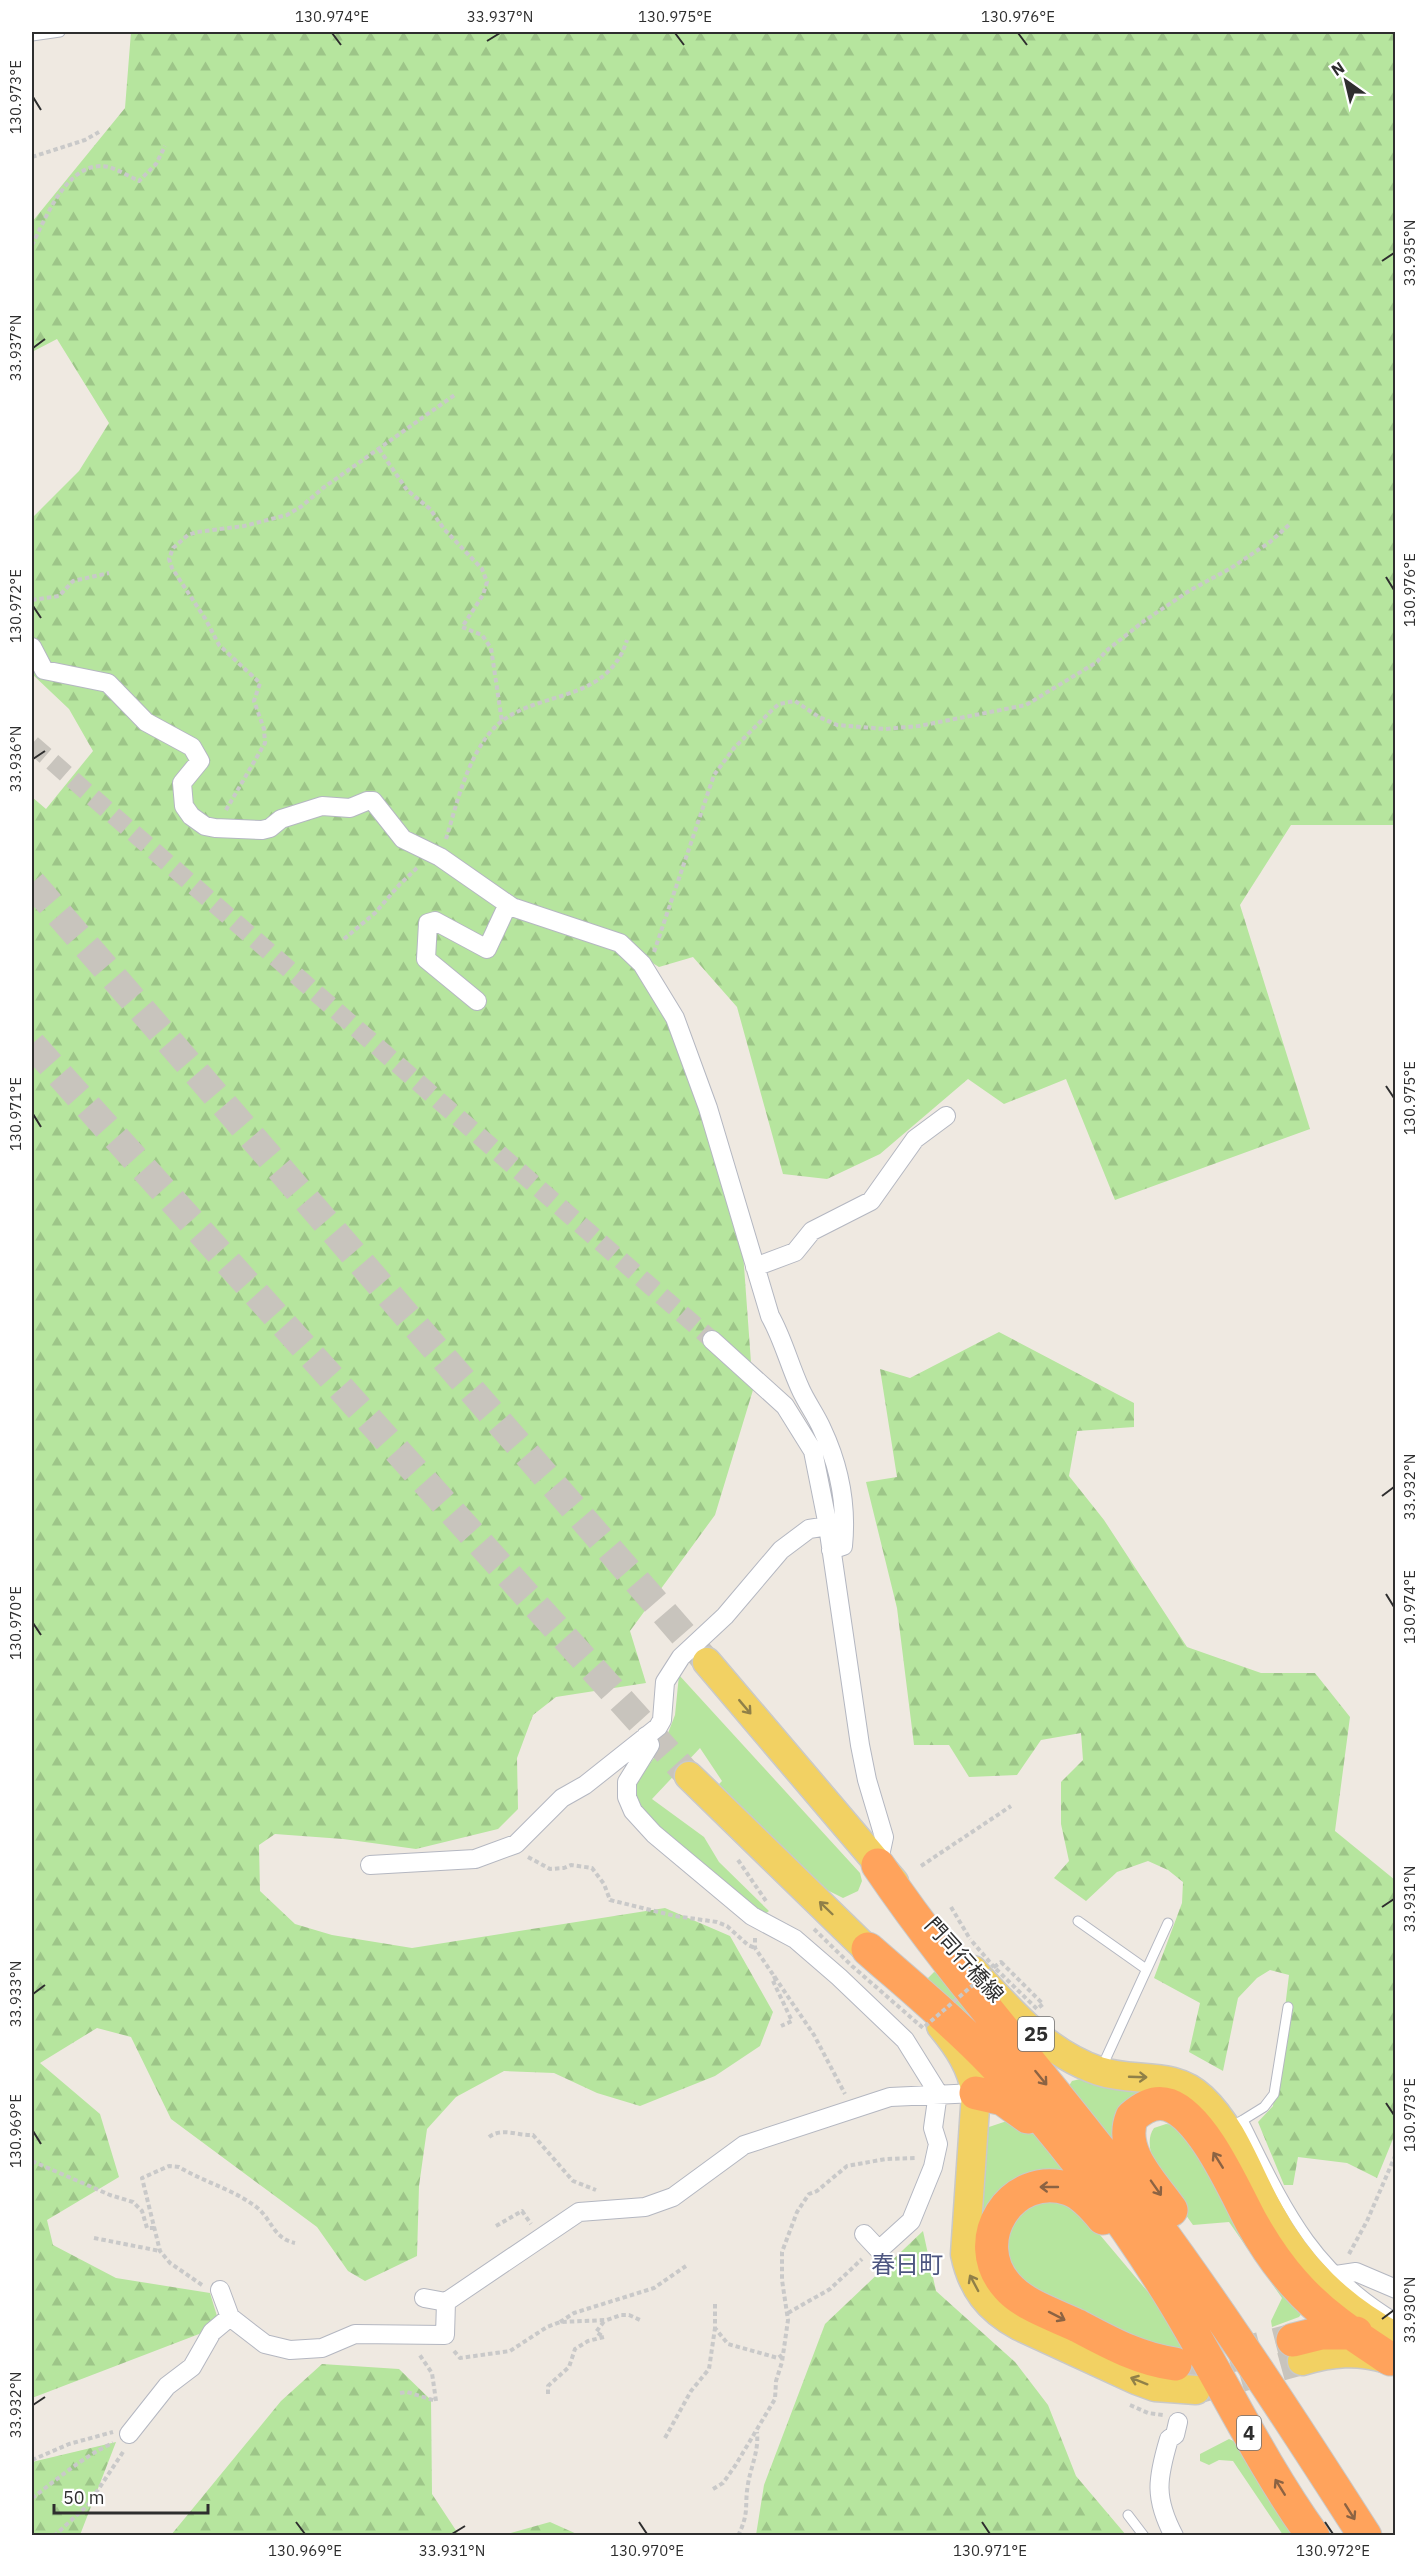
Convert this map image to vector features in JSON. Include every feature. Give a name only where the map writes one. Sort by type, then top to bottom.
[{"type":"highway","points":[[878,1865],[938,1951],[1140,2204],[1285,2409]]},
{"type":"highway","points":[[868,1949],[958,2028],[992,2062],[1082,2168],[1133,2239],[1190,2328]]},
{"type":"highway","points":[[976,2093],[992,2096],[1014,2106],[1082,2168]]},
{"type":"highway","points":[[1285,2409],[1234,2308],[1206,2259],[1133,2153],[1127,2137],[1132,2117],[1149,2105],[1168,2105],[1187,2118],[1222,2166],[1278,2263],[1313,2304],[1341,2330],[1394,2349]]},
{"type":"highway","points":[[1175,2364],[1134,2355],[1020,2297],[1008,2287],[998,2274],[990,2246],[992,2230],[999,2215],[1010,2202],[1024,2192],[1041,2186],[1070,2189],[1083,2197],[1117,2234],[1190,2328]]},
{"type":"highway","name":"4","points":[[1190,2328],[1262,2459],[1313,2535]]},
{"type":"highway","points":[[1297,2350],[1341,2330]]},
{"type":"highway","name":"4","points":[[1285,2409],[1365,2535]]},
{"type":"main road","name":"門司行橋線","points":[[707,1662],[878,1865],[1018,2018],[1059,2052],[1100,2071],[1177,2081],[1235,2125],[1280,2231],[1307,2269],[1341,2330]]},
{"type":"main road","points":[[689,1776],[868,1949],[952,2040],[972,2073],[977,2111],[965,2254],[969,2274],[983,2298],[1001,2316],[1018,2326],[1136,2380],[1155,2387],[1196,2390]]},
{"type":"street","points":[[32,647],[44,670],[108,683],[146,722],[192,747],[201,761],[182,783],[184,806],[205,826],[262,830],[270,828],[281,819],[322,806],[350,808],[373,801],[403,839],[440,857],[508,904],[620,942],[642,964],[675,1018],[708,1108],[770,1316],[784,1342],[800,1390],[822,1427],[834,1458],[843,1498],[845,1527],[843,1546],[831,1550]]},
{"type":"street","points":[[477,1002],[426,959],[428,923],[435,921],[487,949],[508,904]]},
{"type":"street","points":[[755,1267],[795,1252],[812,1231],[871,1201],[915,1139],[946,1116]]},
{"type":"street","points":[[712,1340],[766,1387],[802,1430],[813,1451],[828,1526],[860,1745],[867,1780],[884,1837],[878,1865]]},
{"type":"street","points":[[370,1865],[475,1859],[516,1844],[562,1798],[585,1785],[658,1727],[662,1720],[665,1682],[681,1657],[725,1616],[781,1550],[809,1529],[828,1526]]},
{"type":"street","points":[[646,1736],[651,1745],[627,1782],[627,1797],[633,1811],[654,1834],[764,1913],[795,1939],[905,2040],[938,2093],[933,2128],[938,2144],[936,2156],[910,2221],[879,2250],[869,2240]]},
{"type":"street","points":[[424,2298],[446,2302],[579,2212],[645,2207],[673,2197],[744,2145],[890,2097],[976,2093]]},
{"type":"street","points":[[1336,2275],[1356,2272],[1395,2289]]},
{"type":"street","points":[[221,2294],[230,2317],[265,2344],[290,2350],[322,2348],[355,2334],[445,2335],[446,2302]]},
{"type":"street","points":[[129,2434],[167,2386],[192,2367],[212,2332],[230,2317]]},
{"type":"street","points":[[1174,2535],[1161,2510],[1158,2490],[1160,2468],[1169,2439],[1175,2435],[1178,2422]]},
{"type":"lane","points":[[32,36],[60,32]]},
{"type":"lane","points":[[1078,1921],[1146,1970]]},
{"type":"lane","points":[[1100,2071],[1168,1923]]},
{"type":"lane","points":[[1288,2007],[1274,2094],[1264,2107],[1235,2125],[1322,2258],[1336,2275],[1374,2305],[1395,2318]]},
{"type":"lane","points":[[1128,2515],[1144,2535]]},
{"type":"path","points":[[32,157],[85,140],[99,132]]},
{"type":"path","points":[[32,245],[71,180],[88,170],[108,167],[139,181],[156,164],[165,146]]},
{"type":"path","points":[[216,828],[265,743],[264,729],[254,701],[260,683],[219,645],[206,620],[172,568],[169,559],[173,548],[188,535],[198,532],[244,526],[287,515],[456,394]]},
{"type":"path","points":[[379,449],[407,490],[430,509],[444,529],[482,569],[487,582],[483,595],[462,627],[482,635],[491,648],[502,722]]},
{"type":"path","points":[[642,964],[653,954],[660,937],[714,775],[734,748],[779,704],[795,701],[819,717],[837,725],[885,729],[919,726],[1011,710],[1026,705],[1097,662],[1118,641],[1153,615],[1270,542],[1291,523]]},
{"type":"path","points":[[32,600],[59,596],[74,581],[109,573]]},
{"type":"path","points":[[344,939],[381,907],[416,868],[440,857],[458,797],[473,762],[482,745],[502,722],[548,700],[577,691],[601,678],[614,666],[627,640]]},
{"type":"path","points":[[921,1866],[1011,1806]]},
{"type":"path","points":[[516,1844],[533,1862],[550,1869],[571,1865],[592,1868],[604,1884],[610,1900],[675,1916],[717,1922],[755,1948],[777,1977],[814,2035],[852,2108]]},
{"type":"path","points":[[732,1852],[764,1913],[755,1948]]},
{"type":"path","points":[[814,1929],[852,1966],[923,2028],[994,1967],[970,1939],[951,1907]]},
{"type":"path","points":[[777,1977],[772,1979],[792,2021],[782,2026]]},
{"type":"path","points":[[489,2137],[503,2131],[521,2136],[533,2135],[573,2181],[603,2191]]},
{"type":"path","points":[[1336,2275],[1367,2221],[1395,2154]]},
{"type":"path","points":[[713,2489],[726,2479],[773,2405],[783,2355],[788,2313],[782,2280],[782,2252],[793,2220],[809,2194],[817,2191],[847,2166],[886,2159],[936,2156]]},
{"type":"path","points":[[32,2161],[110,2195],[134,2202],[142,2211],[147,2228],[154,2228]]},
{"type":"path","points":[[221,2294],[170,2263],[160,2251],[142,2178],[169,2166],[179,2167],[238,2194],[262,2211],[280,2237],[295,2243]]},
{"type":"path","points":[[496,2226],[522,2211],[540,2238]]},
{"type":"path","points":[[94,2238],[160,2251]]},
{"type":"path","points":[[788,2313],[830,2289],[869,2240]]},
{"type":"path","points":[[445,2335],[457,2356],[466,2358],[510,2351],[574,2313],[654,2288],[686,2266]]},
{"type":"path","points":[[665,2438],[691,2391],[709,2369],[715,2328],[715,2304]]},
{"type":"path","points":[[560,2322],[605,2320],[629,2315],[640,2320]]},
{"type":"path","points":[[548,2394],[548,2386],[569,2367],[575,2349],[588,2341],[604,2337],[596,2332],[605,2320]]},
{"type":"path","points":[[715,2328],[728,2344],[778,2358],[783,2355]]},
{"type":"path","points":[[400,2393],[407,2392],[436,2401],[432,2373],[417,2351]]},
{"type":"path","points":[[32,2460],[69,2444],[110,2432],[129,2434]]},
{"type":"path","points":[[738,2535],[748,2513],[748,2484],[756,2456],[757,2432]]},
{"type":"path","points":[[32,2498],[58,2481],[74,2466],[129,2434]]},
{"type":"path","points":[[54,2535],[87,2505],[124,2451],[129,2434]]},
{"type":"green space","points":[[131,32],[1395,32],[1395,825],[1291,825],[1240,905],[1310,1129],[1115,1200],[1066,1079],[1004,1104],[968,1079],[880,1154],[827,1179],[783,1174],[737,1007],[693,957],[659,967],[638,954],[687,1033],[740,1211],[753,1390],[715,1515],[630,1631],[646,1683],[556,1697],[533,1715],[517,1758],[518,1809],[498,1829],[416,1849],[343,1839],[275,1834],[259,1845],[260,1891],[295,1924],[332,1935],[412,1948],[665,1908],[730,1936],[773,2012],[760,2046],[715,2076],[640,2106],[597,2093],[554,2073],[504,2071],[456,2097],[427,2129],[419,2186],[417,2256],[365,2281],[348,2271],[317,2227],[171,2119],[131,2037],[97,2028],[40,2063],[100,2114],[119,2177],[47,2220],[53,2245],[116,2278],[210,2293],[220,2326],[32,2398],[32,797],[46,809],[93,751],[69,709],[32,674],[32,518],[79,471],[109,423],[57,339],[32,352],[32,222],[125,108]]},
{"type":"green space","points":[[999,1332],[1134,1403],[1134,1427],[1077,1431],[1069,1476],[1104,1520],[1187,1647],[1261,1673],[1315,1673],[1350,1717],[1335,1831],[1395,1880],[1395,2134],[1377,2178],[1347,2163],[1298,2157],[1293,2185],[1284,2185],[1258,2122],[1273,2106],[1289,1975],[1270,1970],[1257,1978],[1238,1998],[1223,2071],[1189,2052],[1200,2003],[1154,1978],[1182,1903],[1183,1882],[1168,1870],[1148,1861],[1117,1872],[1086,1901],[1054,1878],[1069,1861],[1061,1824],[1061,1782],[1083,1760],[1081,1733],[1041,1740],[1017,1775],[969,1777],[949,1745],[914,1745],[897,1608],[866,1482],[897,1477],[880,1369],[910,1378]]},
{"type":"green space","points":[[679,1675],[860,1873],[862,1881],[858,1891],[843,1898],[825,1889],[719,1784],[722,1781],[700,1748],[652,1799],[704,1837],[719,1862],[769,1911],[765,1914],[754,1910],[659,1827],[636,1802],[636,1782],[663,1746],[675,1715]]},
{"type":"green space","points":[[934,1972],[938,1973],[1046,2101],[927,1979]]},
{"type":"green space","points":[[1080,2079],[1117,2090],[1150,2090],[1115,2140],[1106,2139],[1067,2089],[1072,2081]]},
{"type":"green space","points":[[1019,2117],[1064,2167],[1061,2172],[979,2229],[986,2128]]},
{"type":"green space","points":[[1166,2124],[1176,2125],[1303,2312],[1299,2317],[1272,2327],[1271,2321],[1282,2298],[1229,2222],[1193,2225],[1178,2204],[1162,2178],[1151,2151],[1150,2138],[1154,2128]]},
{"type":"green space","points":[[1049,2197],[1079,2210],[1164,2311],[1185,2349],[1152,2344],[1021,2281],[1002,2248],[1024,2205]]},
{"type":"green space","points":[[923,2231],[936,2291],[1015,2362],[1048,2405],[1076,2476],[1126,2535],[756,2535],[764,2485],[825,2324]]},
{"type":"green space","points":[[322,2364],[399,2369],[431,2400],[432,2494],[459,2535],[171,2535],[281,2401]]},
{"type":"green space","points":[[1229,2439],[1238,2443],[1297,2535],[1283,2535],[1233,2461],[1219,2460],[1209,2465],[1200,2461],[1200,2454]]},
{"type":"green space","points":[[116,2442],[80,2535],[32,2535],[32,2462]]},
{"type":"green space","points":[[550,2522],[579,2535],[504,2535]]},
{"type":"tunnel","points":[[32,744],[712,1340]]},
{"type":"tunnel","points":[[32,883],[707,1662]]},
{"type":"tunnel","points":[[32,1044],[689,1776]]},
{"type":"tunnel","points":[[1180,2364],[1219,2359],[1293,2340]]},
{"type":"tunnel","points":[[1200,2389],[1302,2361]]},
{"type":"district","name":"春日町","points":[[907,2265]]}]
